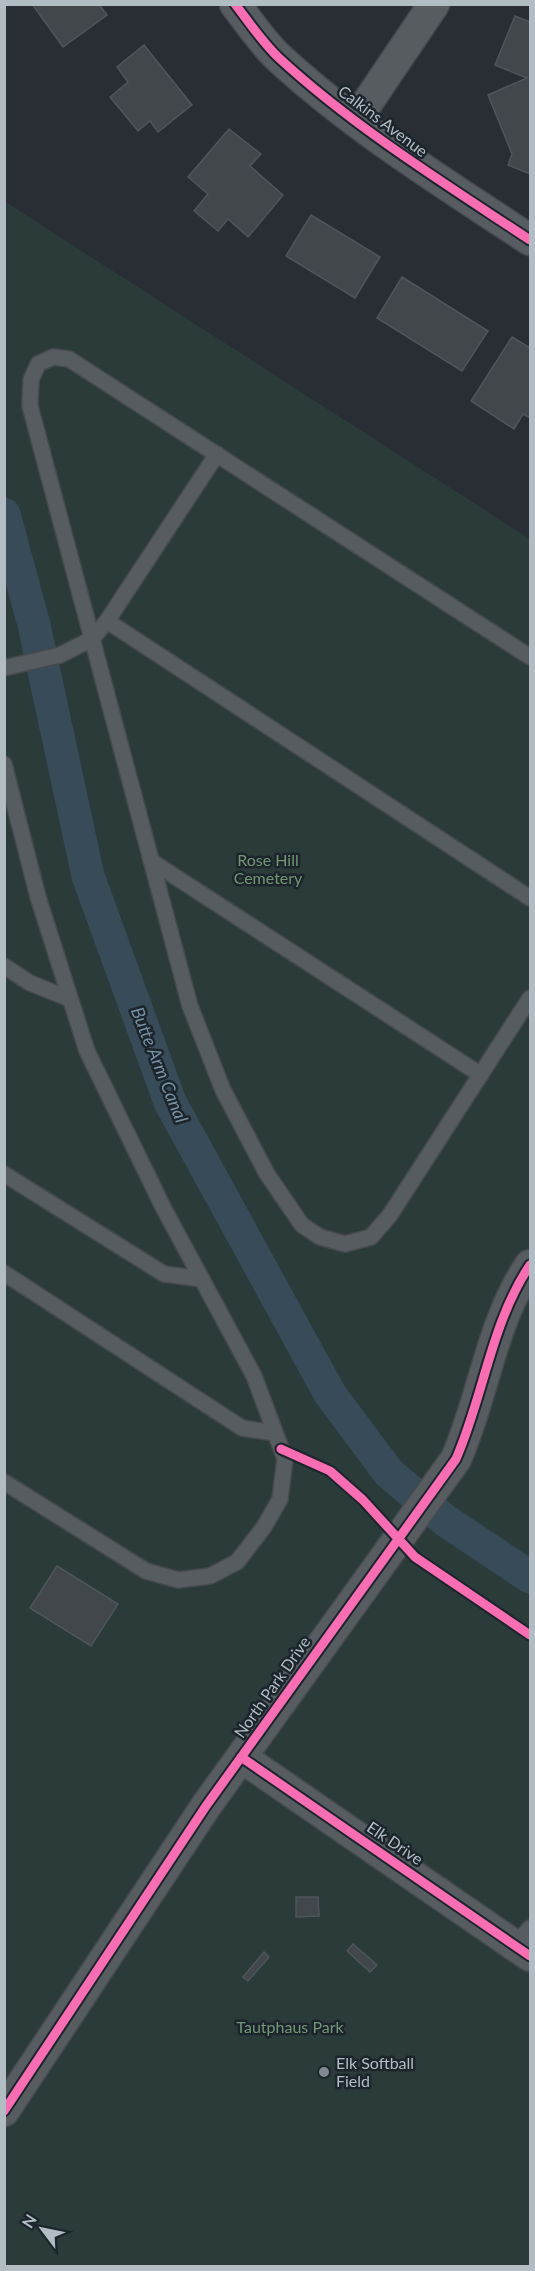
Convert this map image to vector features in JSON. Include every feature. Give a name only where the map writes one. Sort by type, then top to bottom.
[{"type":"street","name":"Calkins Avenue","points":[[235,4],[277,56],[355,122],[418,167],[531,240]]},
{"type":"street","points":[[355,122],[434,4]]},
{"type":"street","name":"North Park Drive","points":[[4,2111],[73,2004],[241,1756],[314,1652],[411,1525],[456,1459],[470,1426],[503,1317],[514,1291],[531,1265]]},
{"type":"street","name":"Elk Drive","points":[[241,1756],[525,1943]]},
{"type":"lane","points":[[531,657],[69,359],[53,357],[38,364],[31,381],[30,406],[190,1006],[223,1090],[267,1174],[302,1225],[320,1237],[345,1244],[371,1237],[390,1215],[531,998]]},
{"type":"lane","points":[[11,667],[60,655],[92,639],[107,621],[217,454]]},
{"type":"lane","points":[[107,621],[531,898]]},
{"type":"lane","points":[[4,764],[38,897],[87,1051],[164,1209],[254,1376],[285,1459],[280,1499],[264,1527],[237,1562],[210,1576],[178,1580],[146,1571],[4,1482]]},
{"type":"lane","points":[[151,861],[481,1075]]},
{"type":"lane","points":[[4,966],[30,983],[70,999]]},
{"type":"lane","points":[[4,1174],[164,1274],[201,1279]]},
{"type":"lane","points":[[4,1273],[242,1428],[275,1433]]},
{"type":"green space","name":"Rose Hill Cemetery","points":[[4,201],[530,539],[530,2266],[5,2266]]},
{"type":"building","points":[[32,4],[99,4],[107,15],[63,47]]},
{"type":"building","points":[[515,16],[530,22],[530,174],[508,165],[512,154],[488,95],[527,78],[495,65]]},
{"type":"building","points":[[144,45],[192,105],[158,132],[150,121],[138,131],[110,97],[128,82],[117,67]]},
{"type":"building","points":[[229,129],[261,154],[250,166],[283,195],[248,237],[228,219],[218,231],[194,211],[208,194],[188,177]]},
{"type":"building","points":[[311,215],[380,257],[355,298],[286,256]]},
{"type":"building","points":[[402,277],[488,331],[462,371],[377,318]]},
{"type":"building","points":[[512,337],[530,348],[530,418],[523,414],[514,429],[471,401]]},
{"type":"building","points":[[57,1566],[118,1604],[91,1646],[30,1608]]},
{"type":"building","points":[[296,1897],[318,1897],[319,1916],[296,1917]]},
{"type":"building","points":[[353,1944],[377,1965],[370,1972],[347,1951]]},
{"type":"building","points":[[264,1952],[269,1957],[248,1981],[243,1977]]},
{"type":"waterway","name":"Butte Arm Canal","points":[[4,514],[34,625],[88,876],[170,1102],[330,1394],[389,1473],[446,1521],[530,1577]]},
{"type":"cycle path","points":[[235,4],[261,39],[308,84],[401,154],[530,240]]},
{"type":"cycle path","points":[[4,2111],[206,1806],[456,1459],[506,1311],[530,1265]]},
{"type":"cycle path","points":[[281,1449],[330,1471],[363,1500],[415,1557],[530,1635]]},
{"type":"cycle path","points":[[241,1757],[530,1956]]},
{"type":"place","name":"Elk Softball Field","points":[[324,2072]]},
{"type":"park label","name":"Tautphaus Park","points":[[290,2027]]}]
